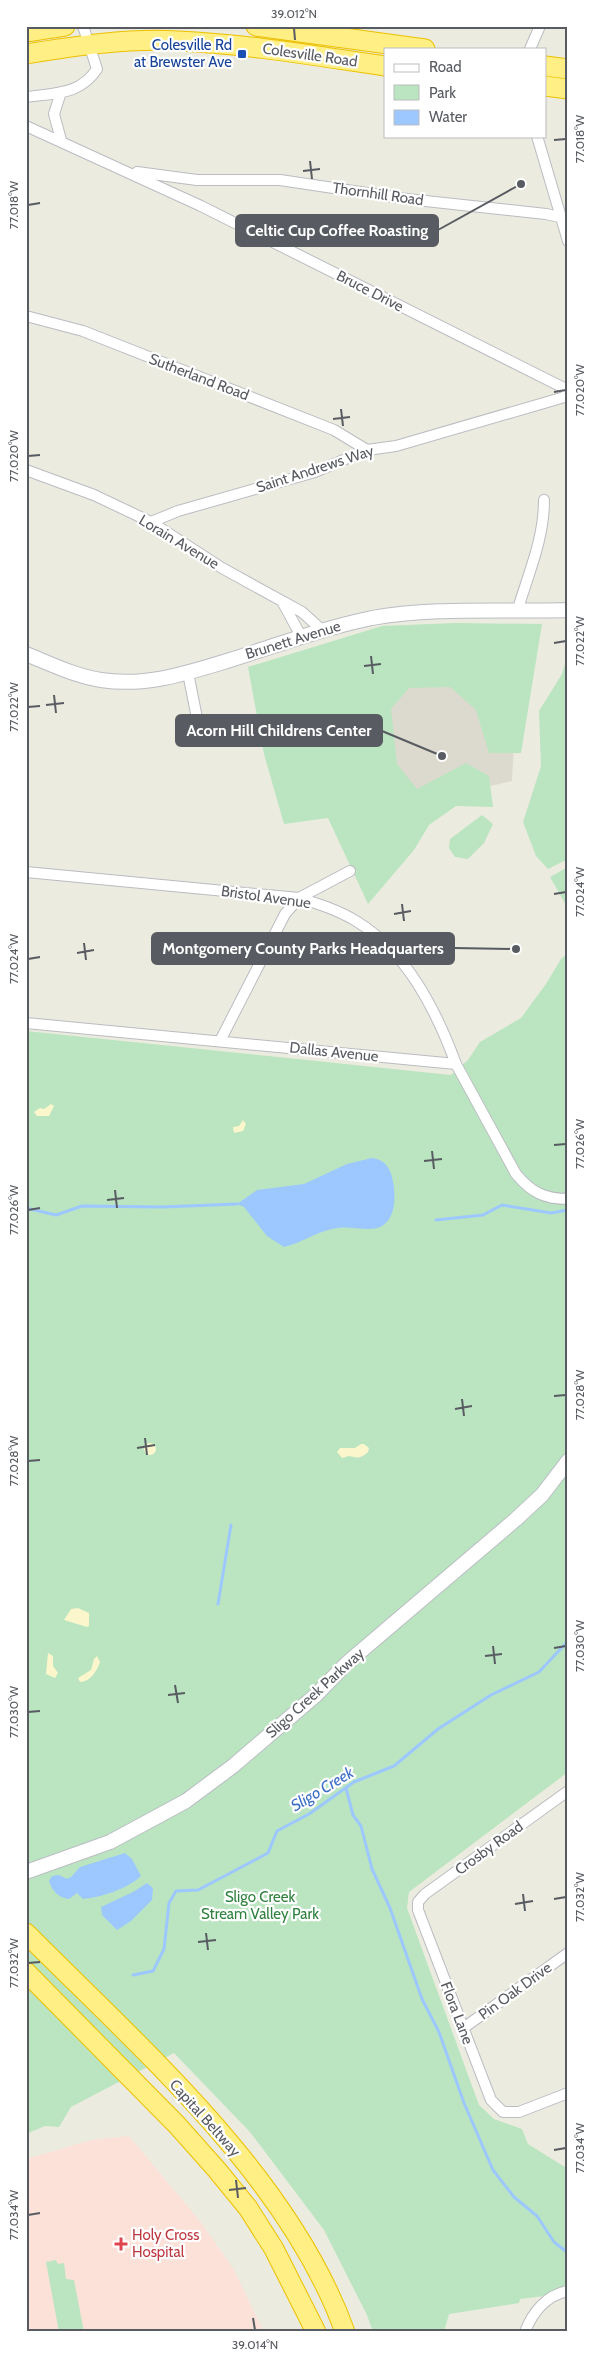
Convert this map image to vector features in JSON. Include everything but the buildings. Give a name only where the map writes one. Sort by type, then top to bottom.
[{"type":"highway","points":[[26,32],[66,26]]},
{"type":"highway","name":"Colesville Road","points":[[256,26],[324,30],[420,48]]},
{"type":"highway","name":"Colesville Road","points":[[26,54],[88,45],[176,40],[384,66]]},
{"type":"highway","points":[[546,66],[568,69]]},
{"type":"highway","points":[[546,86],[568,89]]},
{"type":"highway","name":"Capital Beltway","points":[[26,1933],[154,2062],[237,2152],[269,2193],[322,2281],[345,2332]]},
{"type":"highway","name":"Capital Beltway","points":[[26,1972],[212,2163],[248,2208],[274,2249],[316,2332]]},
{"type":"street","points":[[26,97],[78,88],[88,82],[97,69],[83,26]]},
{"type":"street","points":[[530,48],[540,26]]},
{"type":"street","points":[[323,57],[324,30]]},
{"type":"street","points":[[61,92],[54,114],[61,140]]},
{"type":"street","name":"Bruce Drive","points":[[26,126],[61,140],[173,192],[568,390]]},
{"type":"street","points":[[539,138],[564,219],[568,241]]},
{"type":"street","name":"Thornhill Road","points":[[127,170],[177,177],[280,180],[407,199],[546,214],[564,219]]},
{"type":"street","points":[[173,192],[177,177]]},
{"type":"street","name":"Sutherland Road","points":[[26,316],[83,331],[325,426],[367,450]]},
{"type":"street","name":"Saint Andrews Way","points":[[151,522],[178,511],[315,472],[367,450],[396,446],[568,396]]},
{"type":"street","name":"Lorain Avenue","points":[[26,470],[71,486],[151,522],[222,568],[302,612],[323,631]]},
{"type":"street","points":[[517,612],[541,538],[544,522],[544,500]]},
{"type":"street","points":[[281,600],[289,610],[302,638]]},
{"type":"street","name":"Brunett Avenue","points":[[26,654],[84,677],[129,683],[188,673],[342,625],[405,613],[568,610]]},
{"type":"street","points":[[188,673],[200,733]]},
{"type":"street","points":[[220,1041],[274,932],[285,914],[299,898],[350,871]]},
{"type":"street","name":"Bristol Avenue","points":[[26,872],[299,898],[340,912],[358,922],[398,957],[414,979],[445,1033],[456,1064]]},
{"type":"street","name":"Dallas Avenue","points":[[26,1023],[456,1064]]},
{"type":"street","points":[[456,1064],[516,1174],[527,1187],[545,1197],[568,1199]]},
{"type":"street","name":"Sligo Creek Parkway","points":[[26,1872],[110,1842],[148,1823],[186,1801],[233,1766],[316,1695],[347,1663],[515,1520],[542,1495],[568,1461]]},
{"type":"street","name":"Crosby Road","points":[[418,1910],[418,1902],[425,1894],[568,1791]]},
{"type":"street","name":"Flora Lane","points":[[418,1910],[491,2100],[503,2112],[519,2112],[568,2093]]},
{"type":"street","name":"Pin Oak Drive","points":[[462,2028],[568,1953]]},
{"type":"street","points":[[525,2332],[534,2313],[543,2303],[562,2292],[568,2291]]},
{"type":"shaded area","points":[[517,677],[512,781],[390,809],[371,679]]},
{"type":"shaded area","name":"Holy Cross Hospital","points":[[129,2136],[199,2220],[233,2268],[264,2332],[26,2332],[26,2159],[92,2140]]},
{"type":"green space","points":[[455,623],[542,624],[521,753],[489,753],[476,710],[450,687],[409,688],[391,709],[397,764],[417,789],[466,763],[489,776],[493,807],[456,806],[429,825],[414,850],[368,904],[328,818],[284,824],[264,754],[248,667],[382,626]]},
{"type":"green space","points":[[568,653],[568,859],[548,869],[536,856],[523,822],[541,766],[539,711],[562,674]]},
{"type":"green space","points":[[482,815],[493,824],[484,843],[468,859],[455,857],[449,848],[450,839]]},
{"type":"green space","points":[[568,867],[568,906],[567,907],[550,877]]},
{"type":"green space","name":"Sligo Creek Stream Valley Park","points":[[568,953],[568,1772],[409,1892],[407,1908],[479,2105],[494,2119],[522,2129],[528,2144],[568,2169],[568,2293],[520,2299],[519,2303],[449,2314],[444,2332],[373,2332],[367,2315],[324,2230],[250,2132],[174,2053],[71,2107],[59,2127],[45,2126],[26,2134],[26,1031],[451,1075],[468,1060],[480,1042],[521,1018],[546,984],[561,959]]},
{"type":"green space","points":[[56,2260],[58,2264],[64,2263],[66,2279],[74,2280],[84,2332],[59,2332],[46,2262]]},
{"type":"sand","points":[[51,1104],[54,1106],[49,1116],[37,1116],[34,1112],[40,1108],[44,1109]]},
{"type":"sand","points":[[243,1120],[246,1124],[243,1131],[234,1133],[233,1127],[239,1126]]},
{"type":"sand","points":[[148,1443],[152,1443],[156,1449],[152,1455],[148,1455],[144,1451],[144,1447]]},
{"type":"sand","points":[[361,1444],[369,1448],[368,1452],[361,1457],[349,1456],[342,1458],[337,1452],[340,1448],[355,1448]]},
{"type":"sand","points":[[78,1608],[89,1613],[89,1626],[64,1620],[71,1609]]},
{"type":"sand","points":[[48,1653],[53,1656],[53,1666],[58,1673],[55,1678],[46,1674]]},
{"type":"sand","points":[[97,1656],[100,1662],[95,1672],[84,1682],[80,1682],[78,1678],[91,1670],[94,1659]]},
{"type":"water","points":[[372,1158],[381,1161],[387,1166],[394,1188],[394,1202],[391,1215],[388,1221],[377,1228],[331,1229],[284,1247],[267,1236],[244,1207],[237,1204],[257,1190],[304,1184],[347,1164]]},
{"type":"water","points":[[125,1853],[132,1859],[141,1876],[122,1888],[83,1899],[77,1893],[69,1899],[59,1896],[50,1885],[49,1881],[52,1876],[59,1875],[67,1879],[80,1867]]},
{"type":"water","points":[[147,1883],[153,1888],[152,1900],[131,1921],[117,1930],[102,1915],[101,1907],[133,1892]]},
{"type":"waterway","points":[[26,1208],[56,1215],[82,1206],[162,1207],[237,1204]]},
{"type":"waterway","points":[[436,1220],[483,1215],[502,1205],[551,1213],[568,1210]]},
{"type":"waterway","points":[[218,1604],[231,1525]]},
{"type":"waterway","name":"Sligo Creek","points":[[133,1975],[153,1971],[164,1949],[169,1903],[176,1891],[198,1890],[268,1853],[277,1831],[309,1814],[354,1782],[394,1766],[438,1729],[491,1695],[539,1672],[568,1641]]},
{"type":"waterway","points":[[346,1788],[353,1815],[361,1826],[372,1869],[390,1908],[422,1999],[439,2032],[464,2103],[493,2170],[514,2197],[537,2216],[554,2242],[568,2253]]},
{"type":"place","name":"Colesville Rd at Brewster Ave","points":[[242,54]]},
{"type":"place","name":"Celtic Cup Coffee Roasting","points":[[521,184]]},
{"type":"place","name":"Acorn Hill Childrens Center","points":[[442,756]]},
{"type":"place","name":"Montgomery County Parks Headquarters","points":[[516,949]]},
{"type":"place","name":"Holy Cross Hospital","points":[[121,2244]]}]
